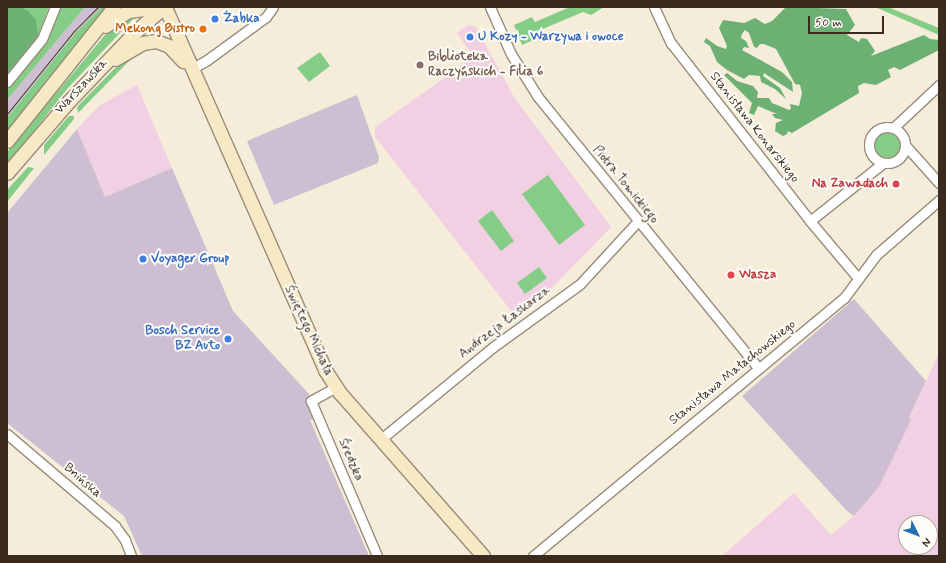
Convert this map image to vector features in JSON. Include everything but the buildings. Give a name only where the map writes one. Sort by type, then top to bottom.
[{"type":"street","points":[[7,82],[42,40],[55,7]]},
{"type":"street","points":[[86,41],[121,14],[146,8],[163,7]]},
{"type":"street","name":"Warszawska","points":[[7,173],[51,120],[136,31],[163,7]]},
{"type":"street","name":"Świętego Michała","points":[[163,7],[221,130],[316,351],[336,387],[483,556]]},
{"type":"street","points":[[191,69],[207,60],[266,17],[273,7]]},
{"type":"street","name":"Piotra Tomickiego","points":[[490,7],[512,54],[538,97],[758,368]]},
{"type":"street","name":"Stanisława Konarskiego","points":[[654,7],[672,43],[810,221],[858,278]]},
{"type":"street","points":[[136,31],[146,8]]},
{"type":"street","name":"Warszawska","points":[[7,141],[112,9]]},
{"type":"street","name":"Świętego Michała","points":[[99,70],[134,47],[156,41],[169,46],[191,69]]},
{"type":"street","points":[[883,163],[875,157],[869,141],[870,136],[882,127],[893,128],[939,85]]},
{"type":"street","points":[[893,128],[905,145],[939,183]]},
{"type":"street","points":[[810,221],[883,163],[896,159],[905,149],[905,145]]},
{"type":"street","name":"Stanisława Małachowskiego","points":[[533,556],[844,298],[858,278],[884,247],[939,200]]},
{"type":"street","name":"Andrzeja Łaskarza","points":[[381,439],[493,347],[580,284],[638,221]]},
{"type":"street","name":"Średzka","points":[[336,387],[311,401],[377,556]]},
{"type":"street","name":"Bnińska","points":[[7,434],[115,526],[125,540],[131,556]]},
{"type":"shaded area","points":[[85,7],[102,7],[76,32],[7,118],[7,100]]},
{"type":"shaded area","points":[[468,25],[475,26],[514,97],[611,227],[550,290],[512,312],[375,137],[375,127],[474,57],[457,33]]},
{"type":"shaded area","points":[[137,85],[172,168],[105,197],[77,129],[100,105]]},
{"type":"shaded area","points":[[357,95],[379,157],[378,163],[274,205],[247,141]]},
{"type":"shaded area","points":[[77,129],[105,197],[172,168],[233,311],[309,394],[318,417],[310,420],[369,556],[142,556],[124,516],[7,423],[7,213]]},
{"type":"shaded area","points":[[854,299],[926,381],[909,418],[911,420],[879,487],[854,516],[847,511],[742,396]]},
{"type":"shaded area","points":[[939,353],[939,556],[722,556],[794,493],[831,535],[854,516],[879,487],[911,420],[909,419]]},
{"type":"green space","points":[[7,7],[49,7],[38,36],[7,74]]},
{"type":"green space","points":[[7,7],[21,7],[28,11],[36,20],[38,36],[7,74]]},
{"type":"green space","points":[[60,7],[85,7],[7,100],[7,89],[47,42]]},
{"type":"green space","points":[[102,7],[106,7],[7,133],[7,118],[76,32]]},
{"type":"green space","points":[[570,7],[604,7],[591,15],[583,12],[538,31],[540,37],[522,45],[514,25],[532,17],[535,22]]},
{"type":"green space","points":[[786,7],[846,9],[855,25],[847,35],[859,42],[861,38],[867,39],[875,51],[871,56],[924,35],[930,39],[939,40],[939,50],[900,70],[894,67],[888,70],[891,77],[876,85],[864,83],[858,86],[859,93],[792,133],[788,131],[787,134],[783,136],[775,131],[776,123],[783,120],[775,118],[772,114],[777,114],[758,106],[754,115],[749,113],[752,103],[724,75],[727,73],[737,81],[753,86],[758,92],[757,98],[769,98],[772,103],[789,110],[791,109],[790,104],[799,106],[802,93],[800,85],[795,84],[776,49],[764,44],[760,44],[757,48],[754,47],[749,33],[745,30],[742,34],[741,38],[746,41],[749,48],[744,47],[742,50],[782,72],[792,82],[793,92],[764,73],[763,76],[780,88],[786,99],[775,89],[761,82],[760,76],[749,75],[744,79],[727,70],[717,62],[710,46],[704,42],[706,38],[717,46],[726,49],[727,46],[719,28],[723,20],[744,23],[755,18],[765,24],[772,21]]},
{"type":"green space","points":[[875,7],[888,7],[939,28],[939,35]]},
{"type":"green space","points":[[126,15],[135,17],[68,88],[7,165],[7,152],[115,23]]},
{"type":"green space","points":[[140,52],[127,63],[78,113],[77,107],[117,66],[129,56]]},
{"type":"green space","points":[[320,52],[330,66],[309,82],[297,68]]},
{"type":"green space","points":[[69,116],[74,116],[74,119],[44,155],[44,145]]},
{"type":"green space","points":[[887,130],[897,134],[901,144],[897,154],[887,158],[877,154],[873,144],[877,134]]},
{"type":"green space","points":[[28,167],[34,168],[7,202],[7,190]]},
{"type":"green space","points":[[548,175],[585,225],[559,245],[522,194]]},
{"type":"green space","points":[[492,210],[514,241],[501,251],[478,221]]},
{"type":"green space","points":[[539,267],[547,278],[525,294],[517,283]]},
{"type":"tram line","points":[[7,114],[74,31],[98,7]]},
{"type":"place","name":"Żabka","points":[[215,19]]},
{"type":"place","name":"Mekong Bistro","points":[[203,29]]},
{"type":"place","name":"U Kozy - Warzywa i owoce","points":[[470,37]]},
{"type":"place","name":"Biblioteka Raczyńskich - Filia 6","points":[[420,65]]},
{"type":"place","name":"Na Zawadach","points":[[896,184]]},
{"type":"place","name":"Voyager Group","points":[[143,259]]},
{"type":"place","name":"Wasza","points":[[731,275]]},
{"type":"place","name":"Bosch Service BZ Auto","points":[[228,339]]}]
